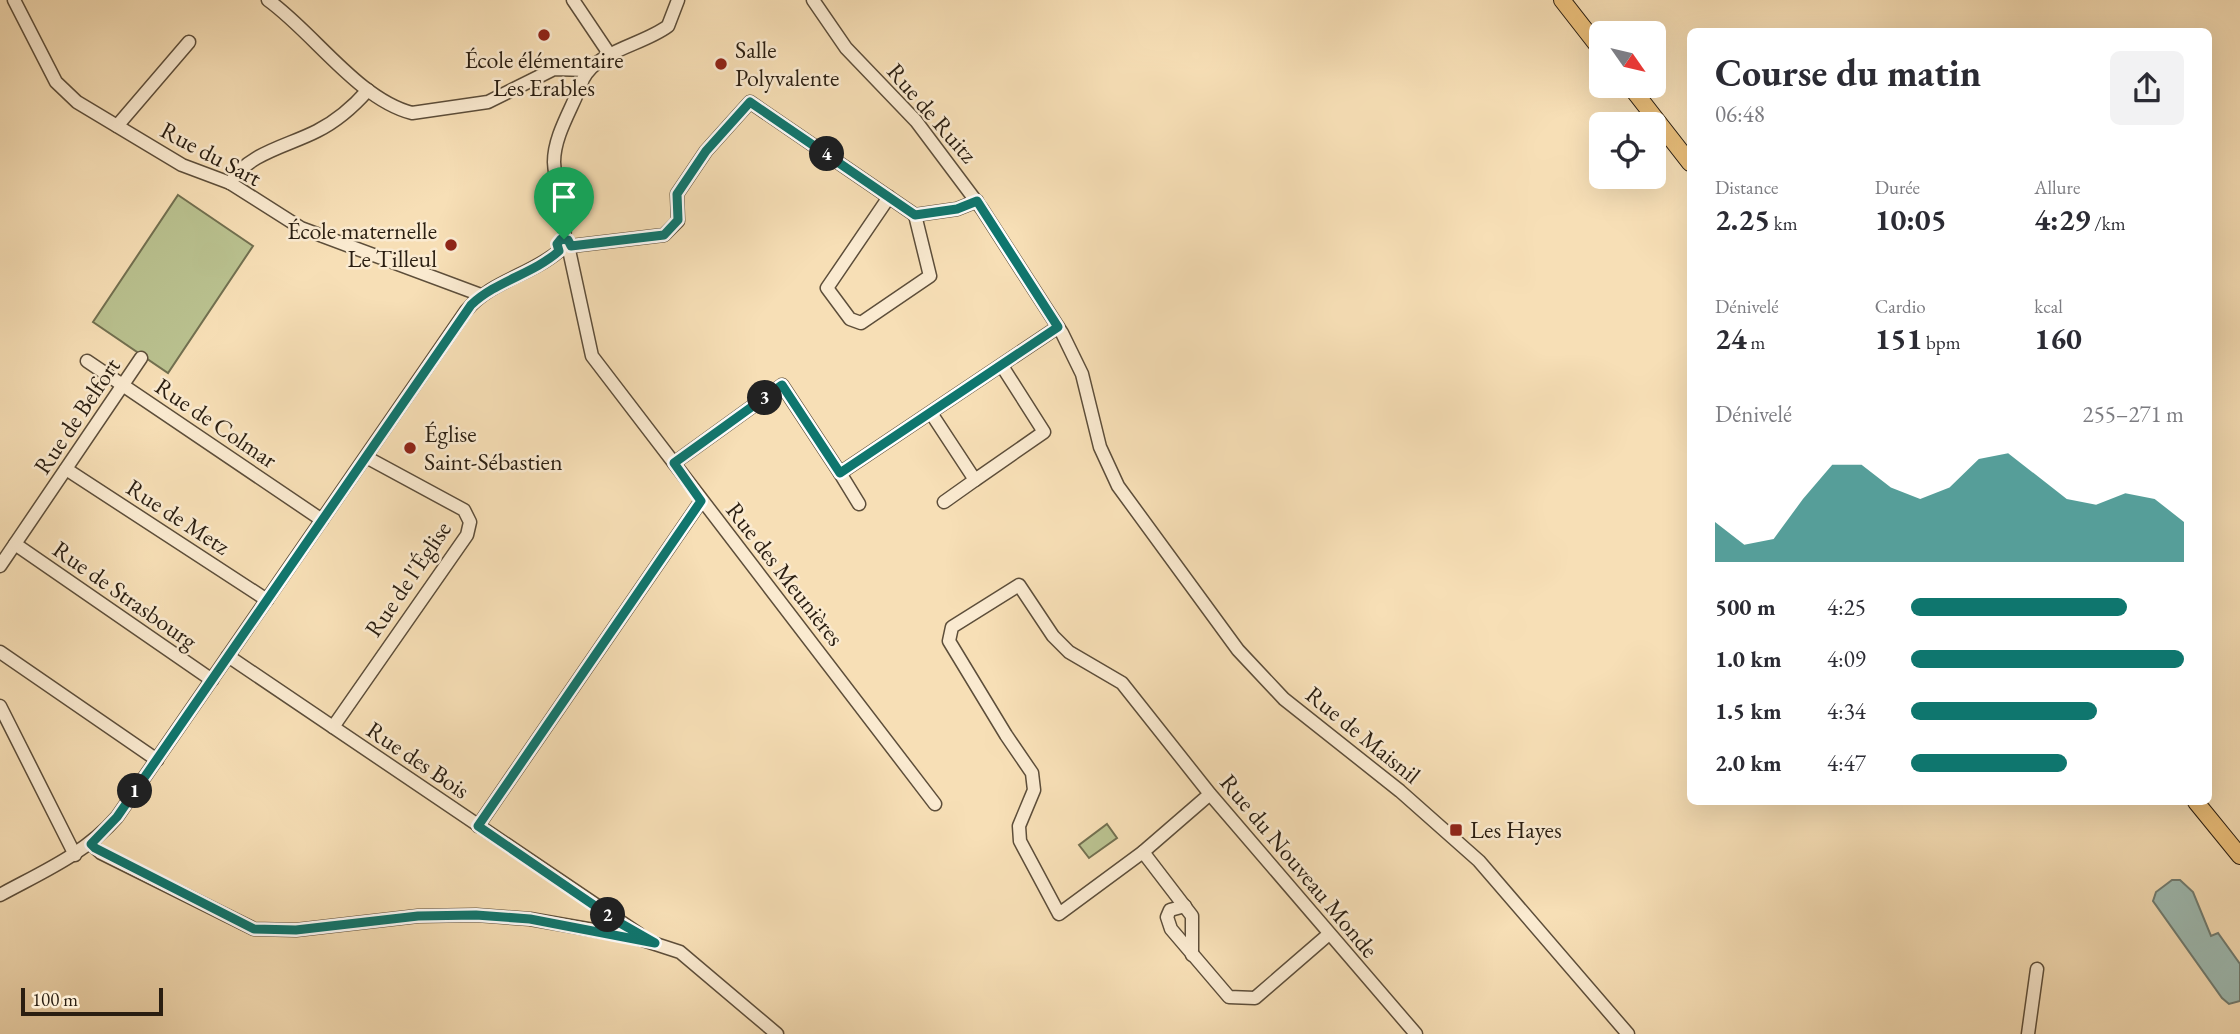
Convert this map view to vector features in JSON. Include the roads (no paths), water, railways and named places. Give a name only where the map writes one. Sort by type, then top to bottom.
[{"type":"main road","points":[[1562,0],[1589,35]]},
{"type":"main road","points":[[1639,98],[1687,159]]},
{"type":"main road","points":[[2198,805],[2240,856]]},
{"type":"street","name":"Rue du Sart","points":[[14,0],[56,82],[77,102],[183,165],[230,183],[301,228],[481,295]]},
{"type":"street","points":[[268,0],[296,20],[368,90],[401,110],[412,113],[435,112],[488,102],[554,69],[587,70],[610,55],[668,26],[678,0]]},
{"type":"street","points":[[573,0],[610,55]]},
{"type":"street","name":"Rue de Ruitz","points":[[813,0],[846,48],[916,121],[977,201],[1058,327],[1082,374],[1100,447]]},
{"type":"street","points":[[117,126],[189,42]]},
{"type":"street","name":"Rue des Meunières","points":[[587,70],[555,151],[554,164],[564,213],[566,246],[592,356],[935,804]]},
{"type":"street","points":[[211,176],[319,130],[349,111],[368,90]]},
{"type":"street","points":[[0,895],[75,855],[91,844],[117,817],[466,311],[481,295],[537,267],[566,246],[664,235],[678,220],[677,194],[706,151],[750,102],[889,197],[915,215],[930,276],[861,323],[850,319],[827,288],[889,197]]},
{"type":"street","points":[[230,183],[243,164]]},
{"type":"street","points":[[915,215],[957,209],[977,201]]},
{"type":"street","points":[[840,473],[1058,327]]},
{"type":"street","name":"Rue de Belfort","points":[[0,566],[141,358]]},
{"type":"street","name":"Rue de Colmar","points":[[88,360],[322,520]]},
{"type":"street","points":[[944,502],[1044,432],[1002,366]]},
{"type":"street","points":[[674,463],[782,385],[859,504]]},
{"type":"street","points":[[931,413],[975,480]]},
{"type":"street","name":"Rue de Maisnil","points":[[1100,447],[1118,486],[1238,650],[1284,699],[1400,791],[1479,861],[1628,1034]]},
{"type":"street","name":"Rue de l'Église","points":[[333,727],[467,536],[470,522],[464,510],[366,457]]},
{"type":"street","name":"Rue de Metz","points":[[66,469],[267,600]]},
{"type":"street","points":[[478,826],[701,501]]},
{"type":"street","name":"Rue de Strasbourg","points":[[15,544],[212,680]]},
{"type":"street","name":"Rue du Nouveau Monde","points":[[1143,852],[1059,914],[1020,841],[1019,826],[1034,790],[1032,773],[1006,736],[949,642],[952,627],[1019,585],[1053,636],[1069,652],[1122,683],[1210,794],[1416,1034]]},
{"type":"street","points":[[0,652],[157,760]]},
{"type":"street","name":"Rue des Bois","points":[[228,656],[620,923],[655,943]]},
{"type":"street","points":[[0,706],[75,855]]},
{"type":"street","points":[[1192,955],[1192,916],[1143,852],[1210,794]]},
{"type":"street","points":[[91,844],[101,853],[254,929],[296,930],[418,916],[476,915],[530,919],[655,943],[680,952],[699,966],[777,1034]]},
{"type":"street","points":[[1185,906],[1170,910],[1167,917],[1171,929],[1230,997],[1255,998],[1329,934]]},
{"type":"street","points":[[2028,1034],[2037,969]]},
{"type":"water","points":[[2172,880],[2180,880],[2193,892],[2211,936],[2218,933],[2240,964],[2240,1001],[2229,1004],[2222,998],[2153,901],[2156,892]]},
{"type":"place","name":"École élémentaire Les Erables","points":[[544,35]]},
{"type":"place","name":"Salle Polyvalente","points":[[721,64]]},
{"type":"place","name":"École maternelle Le Tilleul","points":[[451,245]]},
{"type":"place","name":"Église Saint-Sébastien","points":[[410,448]]},
{"type":"place","name":"Les Hayes","points":[[1456,830]]}]
